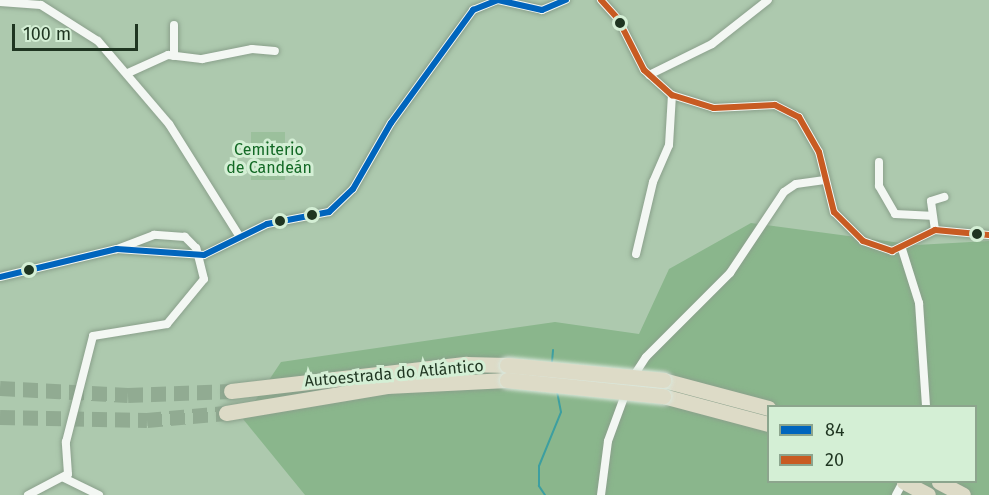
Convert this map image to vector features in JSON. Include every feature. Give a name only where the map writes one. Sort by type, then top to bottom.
[{"type":"highway","name":"Autoestrada do Atlántico","points":[[231,391],[466,364],[507,373],[663,396],[767,424]]},
{"type":"highway","name":"Autoestrada do Atlántico","points":[[226,413],[387,386],[507,373],[663,380],[767,408]]},
{"type":"highway","points":[[905,483],[928,495]]},
{"type":"highway","points":[[941,483],[963,495]]},
{"type":"street","points":[[117,249],[198,255],[279,221],[328,212],[342,202],[417,85],[473,10],[498,0],[549,9],[566,0]]},
{"type":"street","points":[[601,0],[649,75],[672,95],[714,108],[762,104],[792,111],[815,141],[834,212],[852,234],[881,249],[902,249],[935,230],[989,235]]},
{"type":"street","points":[[649,75],[712,45],[768,0]]},
{"type":"street","points":[[0,2],[41,5],[90,35],[128,73],[169,124],[240,237]]},
{"type":"street","points":[[174,25],[174,56]]},
{"type":"street","points":[[128,73],[157,57],[202,58],[252,49],[275,51]]},
{"type":"street","points":[[636,254],[652,182],[669,146],[672,95]]},
{"type":"street","points":[[879,162],[879,186],[895,214],[930,216]]},
{"type":"street","points":[[601,495],[608,441],[636,369],[730,273],[784,192],[796,184],[825,180]]},
{"type":"street","points":[[935,230],[930,216],[931,201],[944,197]]},
{"type":"street","points":[[0,277],[117,249],[167,233],[185,237],[198,255],[204,279],[167,324],[100,333],[89,342],[66,442],[68,474],[28,495]]},
{"type":"street","points":[[902,249],[918,303],[926,405]]},
{"type":"street","points":[[64,478],[99,495]]},
{"type":"green space","name":"Cemiterio de Candeán","points":[[251,132],[285,132],[285,180],[251,180]]},
{"type":"green space","points":[[751,223],[916,245],[989,241],[989,495],[305,495],[243,419],[281,362],[555,322],[639,334],[669,269]]},
{"type":"waterway","points":[[552,362],[553,350]]},
{"type":"waterway","points":[[545,495],[539,486],[539,466],[561,412],[557,391]]},
{"type":"tunnel","points":[[0,388],[128,395],[231,391]]},
{"type":"tunnel","points":[[0,417],[147,420],[226,413]]},
{"type":"transit line","name":"84","points":[[0,277],[117,249],[204,255],[267,224],[329,212],[353,189],[391,123],[473,10],[498,0],[542,10],[566,0]]},
{"type":"transit line","name":"20","points":[[601,0],[618,19],[644,70],[672,95],[714,108],[775,105],[799,117],[819,152],[834,212],[863,241],[892,251],[935,230],[989,235]]}]
